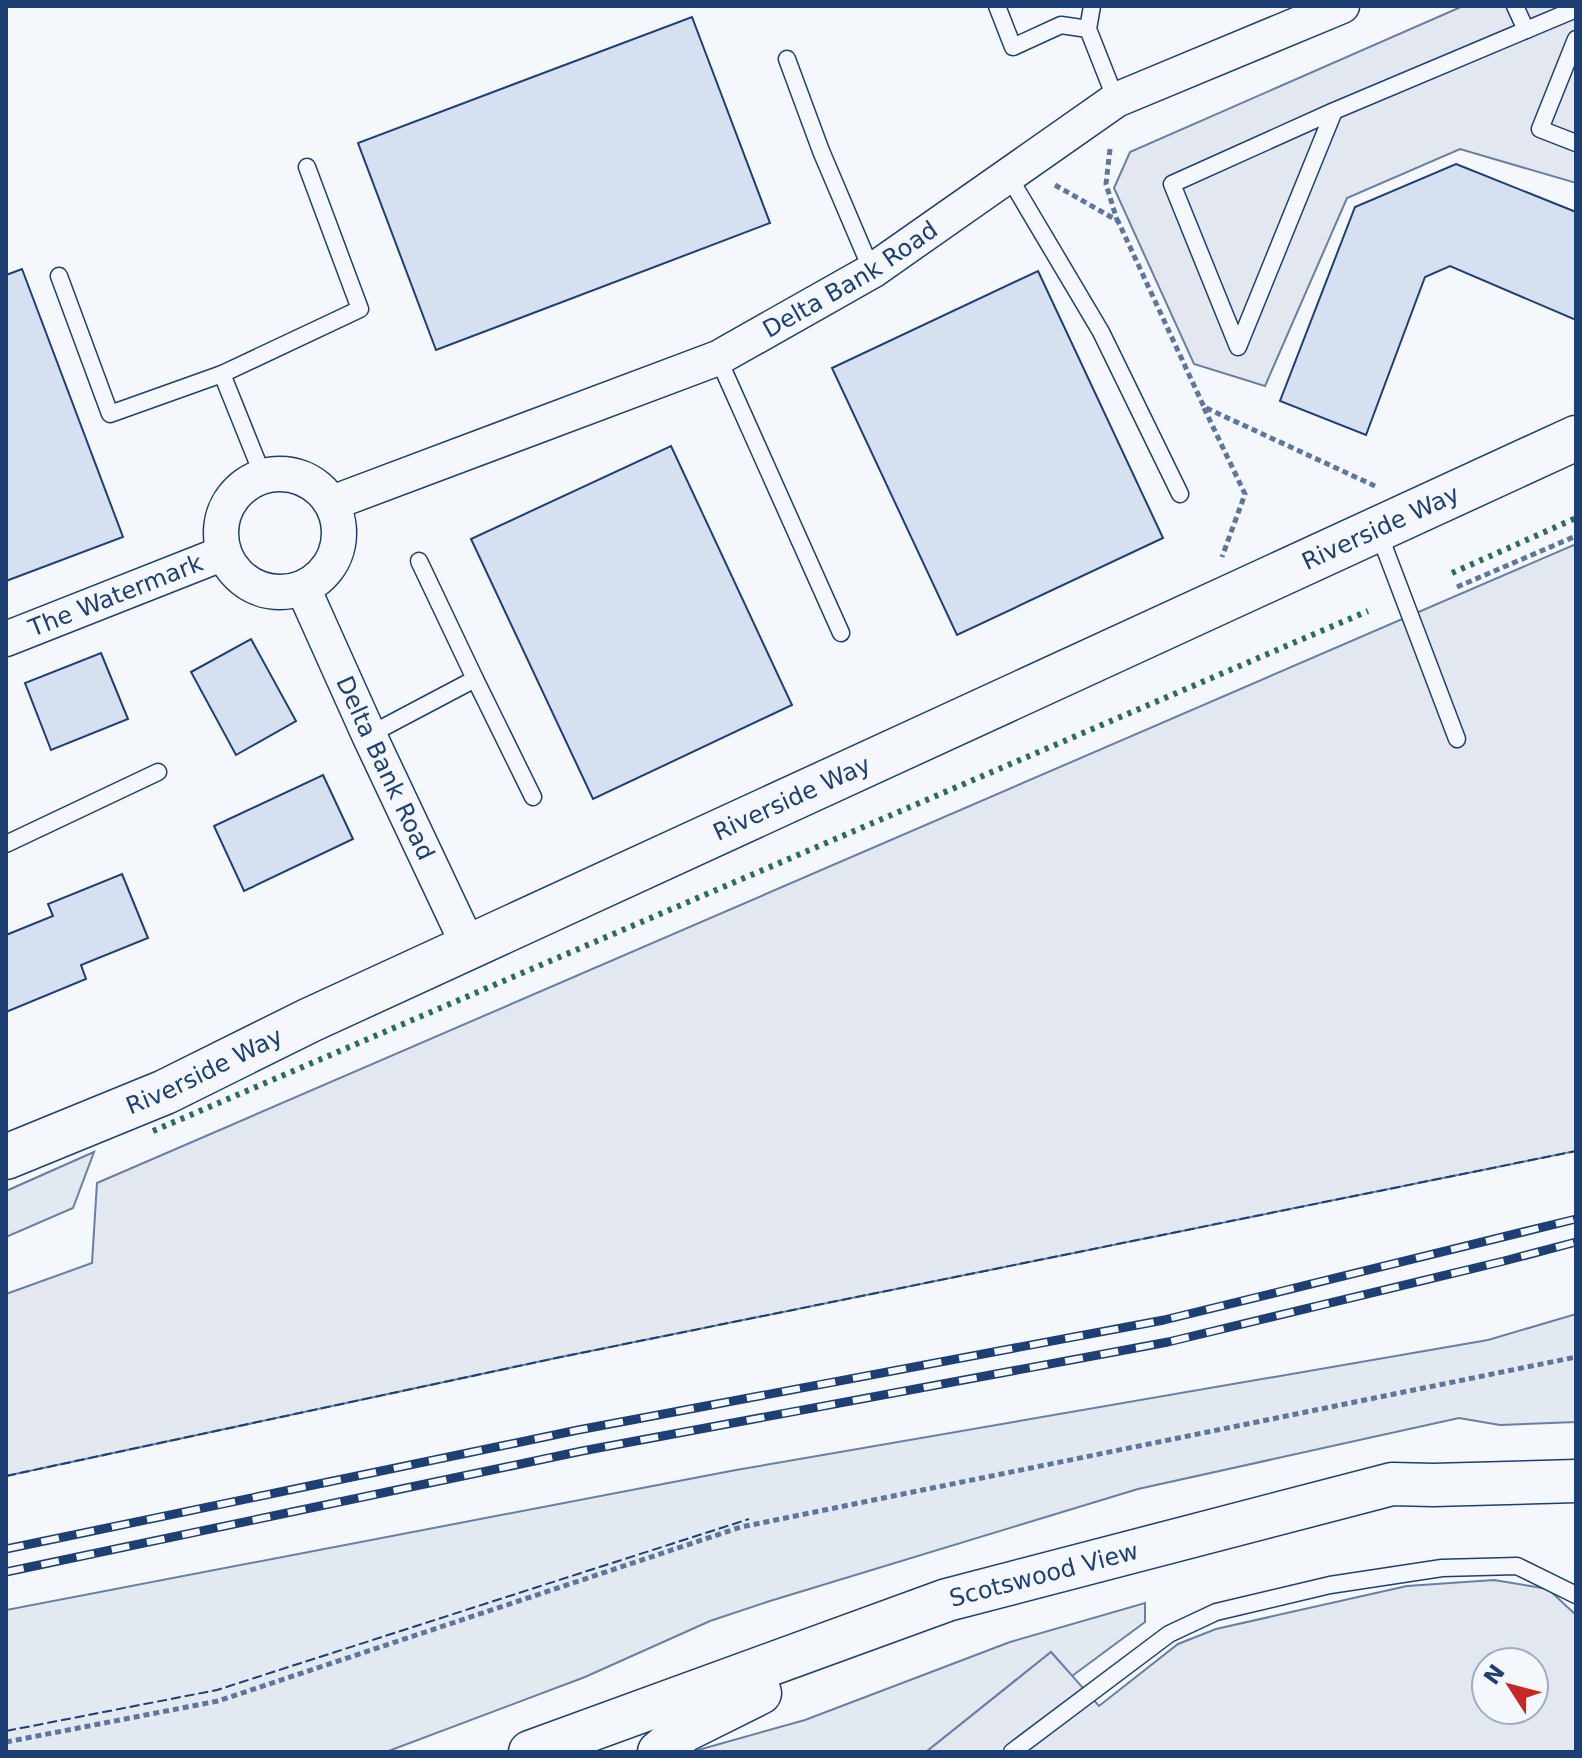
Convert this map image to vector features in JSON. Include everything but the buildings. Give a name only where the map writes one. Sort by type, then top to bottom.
[{"type":"main road","name":"Riverside Way","points":[[6,1157],[165,1092],[310,1020],[1204,608],[1381,509],[1576,438]]},
{"type":"street","name":"Delta Bank Road","points":[[332,503],[718,358],[872,271],[1116,100],[1342,6]]},
{"type":"street","points":[[283,473],[303,478],[319,488],[332,503],[338,522],[339,542],[332,561],[320,576],[303,588],[284,592],[265,590],[247,583],[233,570],[224,553],[221,534],[224,515],[232,498],[246,484],[263,476],[283,473]]},
{"type":"street","name":"The Watermark","points":[[6,639],[224,553]]},
{"type":"street","name":"Delta Bank Road","points":[[303,588],[469,947]]},
{"type":"street","name":"Scotswood View","points":[[530,1752],[947,1600],[1392,1484],[1576,1481]]},
{"type":"street","points":[[659,1752],[684,1731],[947,1600]]},
{"type":"lane","points":[[997,6],[1013,47],[1061,25],[1088,29]]},
{"type":"lane","points":[[1092,6],[1088,29],[1116,100]]},
{"type":"lane","points":[[1515,6],[1526,30]]},
{"type":"lane","points":[[1334,111],[1238,347],[1172,184],[1334,111],[1576,9]]},
{"type":"lane","points":[[1576,39],[1540,129],[1576,143]]},
{"type":"lane","points":[[787,59],[821,151],[872,271]]},
{"type":"lane","points":[[59,276],[110,414],[222,374],[360,309],[307,167]]},
{"type":"lane","points":[[1016,171],[1101,332],[1180,494]]},
{"type":"lane","points":[[718,358],[841,633]]},
{"type":"lane","points":[[222,374],[263,476]]},
{"type":"lane","points":[[1381,509],[1457,739]]},
{"type":"lane","points":[[419,561],[533,797]]},
{"type":"lane","points":[[369,735],[475,679]]},
{"type":"lane","points":[[6,844],[158,772]]},
{"type":"lane","points":[[1012,1752],[1169,1634],[1216,1612],[1330,1585],[1442,1568],[1517,1566],[1576,1595]]},
{"type":"path","points":[[1116,100],[1106,184],[1118,221],[1245,494],[1204,608]]},
{"type":"path","points":[[1016,171],[1118,221]]},
{"type":"path","points":[[1204,407],[1381,509]]},
{"type":"path","points":[[1457,587],[1576,536]]},
{"type":"path","points":[[6,1742],[218,1701],[741,1527],[1576,1357]]},
{"type":"shaded area","points":[[1463,6],[1576,6],[1576,183],[1460,149],[1347,198],[1265,386],[1194,364],[1114,188],[1130,152]]},
{"type":"shaded area","points":[[1576,544],[1576,1151],[556,1358],[6,1476],[6,1294],[92,1263],[97,1183]]},
{"type":"shaded area","points":[[94,1152],[73,1208],[6,1237],[6,1191]]},
{"type":"shaded area","points":[[1576,1314],[1576,1422],[1500,1425],[1459,1418],[1138,1489],[710,1621],[585,1677],[386,1752],[6,1752],[6,1610],[736,1470],[1488,1340]]},
{"type":"shaded area","points":[[1494,1580],[1548,1589],[1576,1615],[1576,1752],[926,1752],[1051,1652],[1099,1706],[1178,1644],[1216,1629],[1407,1586]]},
{"type":"shaded area","points":[[1145,1603],[1145,1622],[1072,1676],[1051,1652],[926,1752],[691,1752],[805,1720],[1010,1642]]},
{"type":"railway","points":[[6,1549],[578,1430],[1164,1320],[1576,1219]]},
{"type":"railway","points":[[6,1572],[582,1451],[1168,1342],[1576,1242]]},
{"type":"hedge","points":[[1452,573],[1576,518]]},
{"type":"hedge","points":[[153,1131],[1368,611]]},
{"type":"fence","points":[[6,1476],[556,1358],[1576,1151]]},
{"type":"fence","points":[[6,1731],[217,1690],[749,1519]]}]
